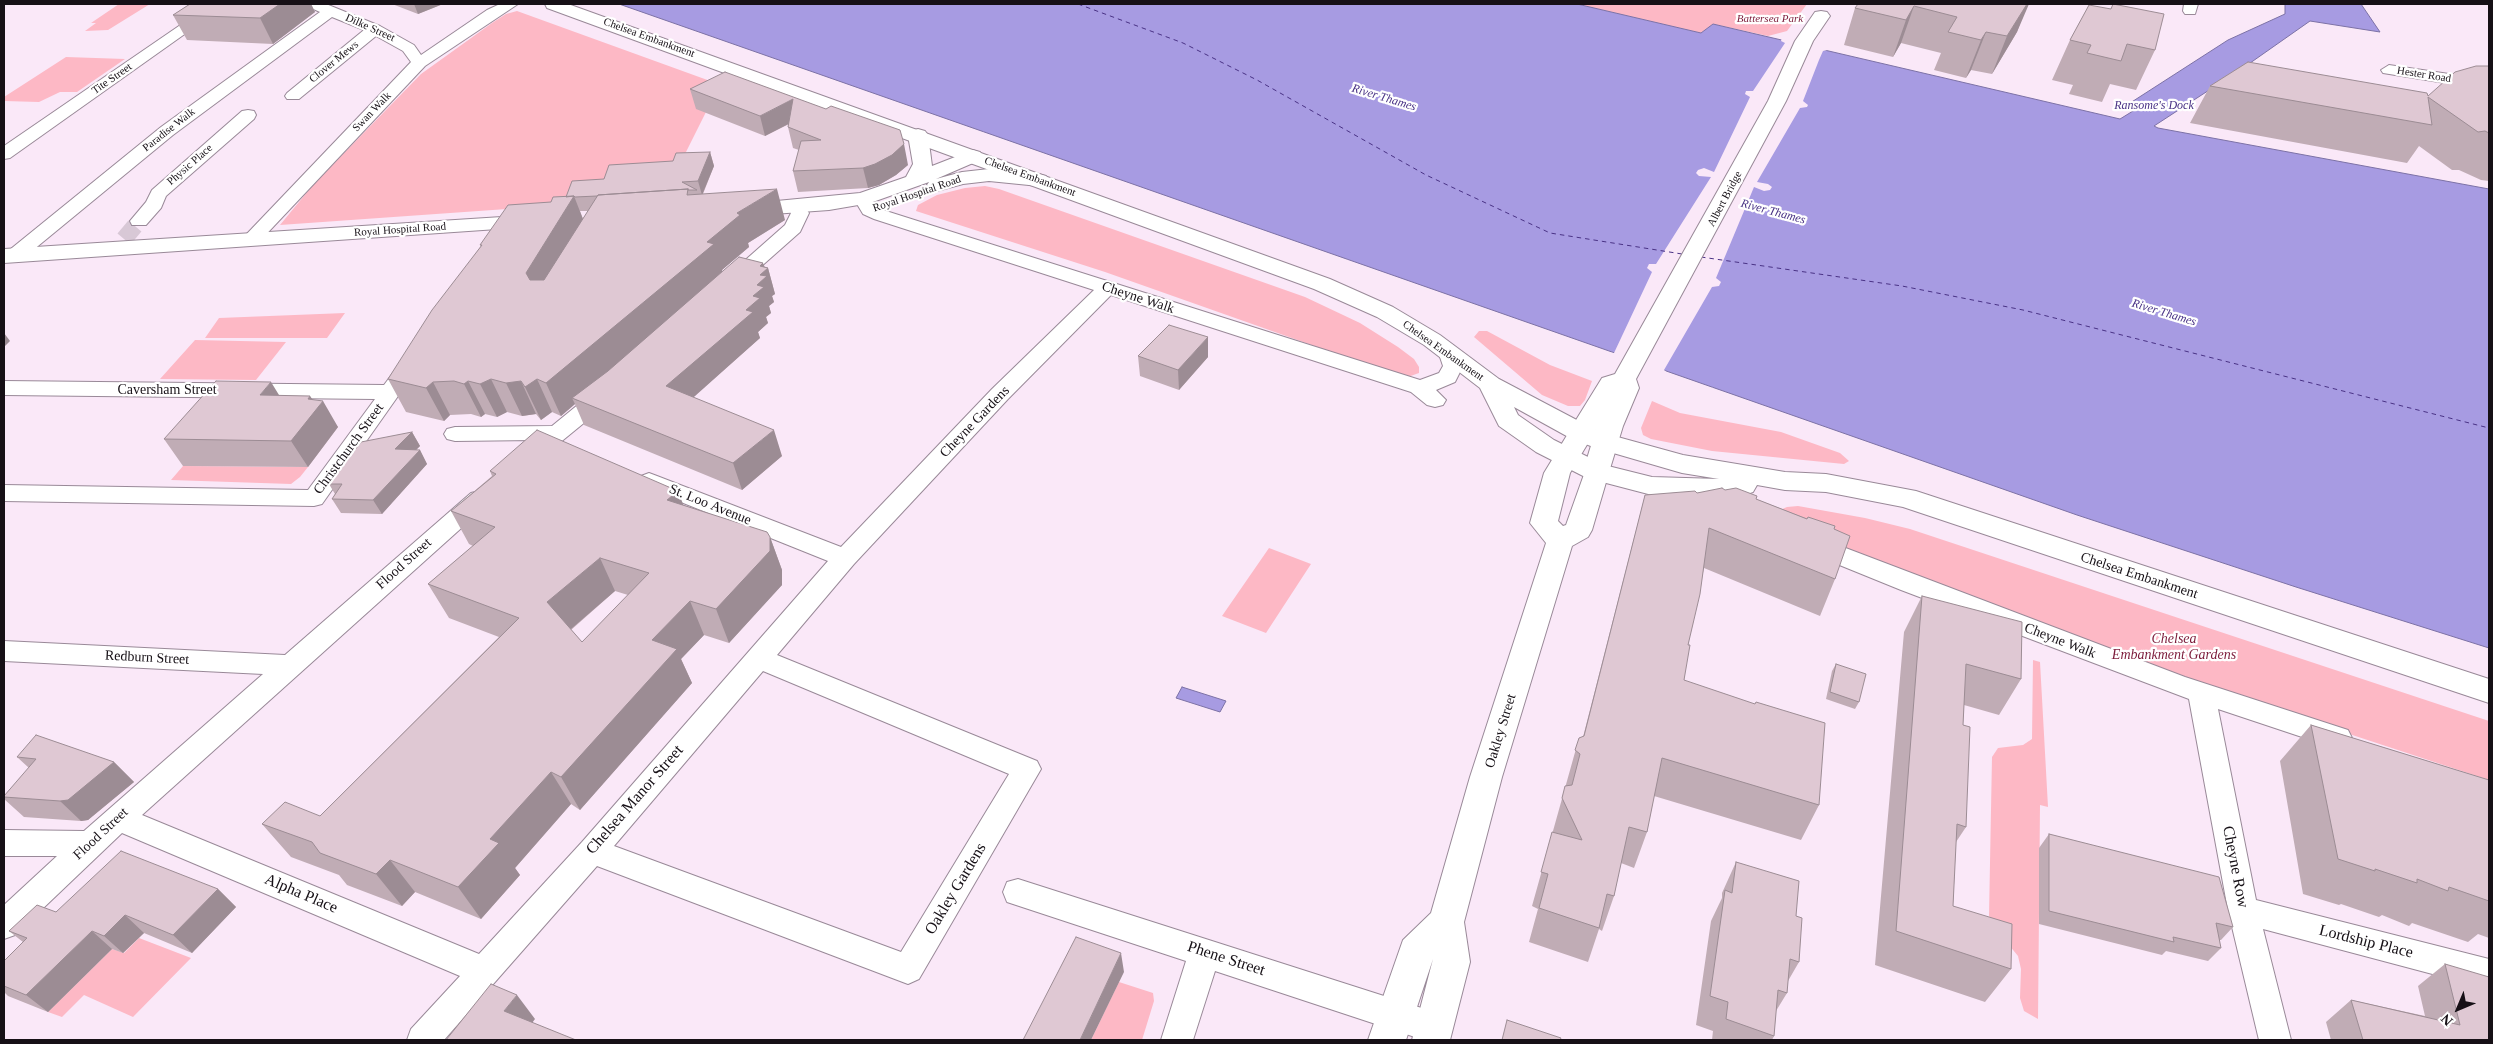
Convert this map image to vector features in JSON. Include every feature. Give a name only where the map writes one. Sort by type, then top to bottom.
[{"type":"main road","name":"Chelsea Embankment","points":[[553,4],[1272,265],[1340,292],[1385,312],[1448,352],[1490,384],[1581,433],[1605,442],[1682,464],[1785,481],[1826,483],[1906,498],[2489,691]]},
{"type":"main road","name":"Albert Bridge","points":[[1565,457],[1581,433],[1616,393],[1737,176],[1777,101],[1804,41],[1821,10],[1830,14],[1838,4]]},
{"type":"main road","name":"Royal Hospital Road","points":[[914,181],[923,164],[918,136]]},
{"type":"main road","name":"Royal Hospital Road","points":[[866,204],[972,156]]},
{"type":"main road","name":"Royal Hospital Road","points":[[729,210],[796,207],[838,212],[962,178],[998,175],[1039,180]]},
{"type":"main road","name":"Royal Hospital Road","points":[[9,256],[119,244],[250,240],[549,220]]},
{"type":"main road","name":"Chelsea Embankment","points":[[1490,384],[1508,420],[1565,457],[1596,472],[1652,486],[1719,488],[1785,481]]},
{"type":"main road","name":"Albert Bridge","points":[[1596,472],[1616,393]]},
{"type":"main road","points":[[1565,457],[1554,484],[1544,523],[1560,541],[1578,530],[1596,472]]},
{"type":"main road","name":"Oakley Street","points":[[1432,1034],[1452,962],[1446,922],[1486,777],[1560,541]]},
{"type":"main road","name":"Oakley Street","points":[[1391,1027],[1416,952],[1446,922]]},
{"type":"street","name":"Tite Street","points":[[4,154],[220,4]]},
{"type":"street","name":"Swan Walk","points":[[250,240],[419,63],[492,13],[511,4]]},
{"type":"street","name":"Dilke Street","points":[[321,7],[375,29],[409,48],[419,63]]},
{"type":"street","name":"Paradise Walk","points":[[9,256],[321,7]]},
{"type":"street","name":"Clover Mews","points":[[293,96],[375,29]]},
{"type":"street","name":"Hester Road","points":[[2389,70],[2489,85]]},
{"type":"street","name":"Physic Place","points":[[139,221],[155,204],[158,194],[248,114]]},
{"type":"street","name":"Cheyne Walk","points":[[866,204],[1108,288],[1427,393],[1438,382],[1448,377],[1453,366],[1448,352]]},
{"type":"street","points":[[718,295],[793,228],[800,213],[796,207]]},
{"type":"street","points":[[498,243],[513,222]]},
{"type":"street","name":"Cheyne Gardens","points":[[845,558],[1000,394],[1108,288]]},
{"type":"street","name":"Christchurch Street","points":[[4,493],[314,498],[425,345]]},
{"type":"street","name":"Flood Street","points":[[4,925],[118,818],[290,664],[504,478],[624,378]]},
{"type":"street","name":"Caversham Street","points":[[4,388],[391,392]]},
{"type":"street","points":[[455,434],[552,437],[574,451]]},
{"type":"street","name":"St. Loo Avenue","points":[[628,472],[845,558]]},
{"type":"street","points":[[1740,486],[1753,511]]},
{"type":"street","name":"Cheyne Walk","points":[[1790,535],[1910,584],[2201,693],[2359,746]]},
{"type":"street","name":"Chelsea Manor Street","points":[[423,1040],[592,851],[845,558]]},
{"type":"street","name":"Redburn Street","points":[[4,652],[290,664]]},
{"type":"street","name":"Oakley Gardens","points":[[592,851],[908,969],[1027,769],[758,658]]},
{"type":"street","name":"Cheyne Row","points":[[2201,693],[2243,910],[2275,1040]]},
{"type":"street","name":"Alpha Place","points":[[118,818],[484,971]]},
{"type":"street","points":[[4,843],[90,844]]},
{"type":"street","name":"Phene Street","points":[[1018,892],[1205,952],[1391,1027],[1432,1034]]},
{"type":"street","name":"Lordship Place","points":[[2243,910],[2489,974]]},
{"type":"street","points":[[1177,1040],[1205,952]]},
{"type":"green space","points":[[119,4],[150,4],[108,30],[85,31],[96,23],[91,23]]},
{"type":"green space","name":"Battersea Park","points":[[1577,4],[1807,4],[1787,31],[1768,36],[1713,24],[1701,33]]},
{"type":"green space","points":[[517,11],[735,90],[711,102],[663,198],[280,225],[313,185],[421,74],[492,23],[506,14]]},
{"type":"green space","points":[[66,57],[125,59],[77,92],[60,92],[39,102],[4,101],[4,97]]},
{"type":"green space","points":[[985,186],[999,189],[1305,297],[1360,323],[1398,347],[1414,359],[1419,367],[1419,373],[1405,378],[1105,272],[916,211],[918,205],[937,195],[965,188]]},
{"type":"green space","points":[[345,313],[327,338],[205,338],[219,318]]},
{"type":"green space","points":[[1479,331],[1487,331],[1550,365],[1592,381],[1585,400],[1580,406],[1568,406],[1542,395],[1474,337]]},
{"type":"green space","points":[[195,340],[286,342],[256,380],[160,379]]},
{"type":"green space","points":[[1652,401],[1680,413],[1781,432],[1840,453],[1849,461],[1844,464],[1712,451],[1651,439],[1643,435],[1641,428]]},
{"type":"green space","points":[[183,466],[308,467],[291,484],[171,480]]},
{"type":"green space","name":"Chelsea Embankment Gardens","points":[[1798,506],[1865,518],[1910,529],[2489,721],[2489,780],[2167,674],[1849,552],[1780,510]]},
{"type":"green space","points":[[1269,548],[1311,564],[1266,633],[1222,616]]},
{"type":"green space","points":[[2033,660],[2040,662],[2048,807],[2040,805],[2038,1019],[2024,1011],[2020,998],[2021,969],[2018,956],[1995,928],[1989,916],[1992,757],[1998,748],[2023,745],[2032,739]]},
{"type":"green space","points":[[139,938],[191,958],[133,1017],[84,995],[62,1017],[48,1012],[112,949],[124,953]]},
{"type":"green space","points":[[1119,982],[1153,993],[1154,1001],[1142,1040],[1091,1040]]},
{"type":"water","points":[[619,4],[1577,4],[1701,33],[1713,24],[2120,119],[2133,111],[2127,105],[2228,40],[2285,14],[2285,4],[2361,4],[2380,32],[2310,21],[2243,68],[2154,126],[2489,189],[2489,648],[2077,515]]},
{"type":"water","points":[[1182,687],[1226,701],[1220,712],[1176,698]]},
{"type":"pier","points":[[1782,37],[1832,49],[1823,51],[1803,101],[1808,105],[1807,107],[1800,108],[1757,182],[1768,184],[1772,187],[1770,190],[1764,191],[1754,187],[1716,278],[1721,282],[1719,286],[1712,287],[1664,370],[1670,375],[1604,352],[1614,353],[1652,272],[1647,268],[1649,264],[1656,264],[1711,177],[1699,176],[1696,173],[1704,168],[1714,172],[1750,97],[1745,94],[1746,91],[1753,91],[1785,43],[1781,41]]},
{"type":"building","points":[[190,4],[280,4],[260,18],[173,15]]},
{"type":"building","points":[[1858,4],[2027,4],[2007,36],[1986,32],[1981,40],[1948,32],[1957,17],[1914,6],[1906,20],[1855,8]]},
{"type":"building","points":[[2113,4],[2164,14],[2155,50],[2127,44],[2121,61],[2087,53],[2091,45],[2070,40],[2089,5],[2111,9]]},
{"type":"building","points":[[2248,62],[2427,93],[2428,96],[2455,72],[2476,66],[2489,66],[2489,133],[2485,131],[2478,132],[2428,97],[2432,125],[2210,86]]},
{"type":"building","points":[[725,72],[826,109],[831,106],[900,130],[904,144],[892,155],[863,168],[793,171],[801,141],[821,140],[788,127],[793,99],[760,116],[690,89]]},
{"type":"building","points":[[710,152],[698,181],[682,182],[697,190],[566,197],[572,181],[604,179],[609,165],[673,161],[676,153]]},
{"type":"building","points":[[688,189],[687,195],[777,189],[737,213],[740,215],[707,242],[714,244],[546,383],[537,379],[525,387],[521,381],[506,383],[491,379],[480,384],[468,381],[464,384],[454,381],[433,382],[426,388],[388,379],[432,310],[482,245],[480,245],[508,205],[551,202],[553,197],[574,196],[526,273],[530,280],[544,280],[598,195]]},
{"type":"building","points":[[739,257],[763,263],[760,266],[768,268],[760,275],[767,276],[757,285],[764,287],[753,296],[760,298],[746,310],[753,312],[666,386],[774,430],[733,463],[572,398],[608,371]]},
{"type":"building","points":[[1169,325],[1208,337],[1178,370],[1138,356]]},
{"type":"building","points":[[216,381],[271,382],[260,395],[310,396],[308,399],[323,401],[291,441],[164,439]]},
{"type":"building","points":[[537,430],[678,491],[667,500],[767,532],[770,537],[770,551],[716,609],[690,601],[652,640],[677,649],[561,777],[551,772],[490,839],[499,843],[458,887],[390,860],[376,874],[320,853],[312,842],[262,824],[285,802],[320,816],[519,618],[428,584],[495,527],[451,511],[496,474],[490,471]],"holes":[[[600,558],[649,573],[582,642],[547,602]]]},
{"type":"building","points":[[412,432],[395,449],[420,450],[373,500],[332,499],[342,484],[329,484],[361,442]]},
{"type":"building","points":[[1722,488],[1725,490],[1736,488],[1757,496],[1756,499],[1807,519],[1808,517],[1835,526],[1834,529],[1850,536],[1835,579],[1709,528],[1700,594],[1688,645],[1690,645],[1684,680],[1755,704],[1756,702],[1825,723],[1819,805],[1662,758],[1647,832],[1629,827],[1614,896],[1607,894],[1599,928],[1539,908],[1548,874],[1541,872],[1552,832],[1582,840],[1562,798],[1565,786],[1572,785],[1580,754],[1575,750],[1579,738],[1584,736],[1645,495],[1695,491],[1697,493]]},
{"type":"building","points":[[1922,596],[2022,622],[2021,679],[1966,664],[1963,725],[1970,727],[1966,827],[1957,824],[1953,906],[2012,924],[2011,969],[1896,931]]},
{"type":"building","points":[[1836,664],[1866,674],[1859,702],[1830,692]]},
{"type":"building","points":[[2311,725],[2489,780],[2489,901],[2449,887],[2448,891],[2417,879],[2417,883],[2338,859]]},
{"type":"building","points":[[36,735],[114,762],[68,800],[4,797],[36,759],[17,757]]},
{"type":"building","points":[[2049,834],[2219,877],[2233,927],[2216,923],[2221,948],[2173,937],[2174,942],[2049,911]]},
{"type":"building","points":[[121,851],[218,889],[173,935],[125,915],[104,936],[92,931],[26,995],[4,986],[4,961],[27,938],[9,931],[37,905],[56,912]]},
{"type":"building","points":[[1736,862],[1799,881],[1796,916],[1802,918],[1799,962],[1790,959],[1787,993],[1778,990],[1774,1036],[1726,1019],[1728,1002],[1710,996],[1725,890],[1732,893]]},
{"type":"building","points":[[1076,937],[1121,953],[1080,1040],[1023,1040]]},
{"type":"building","points":[[2445,964],[2489,977],[2489,1040],[2363,1040],[2351,1000],[2460,1025]]},
{"type":"building","points":[[491,984],[517,995],[504,1011],[576,1040],[446,1040]]},
{"type":"building","points":[[1507,1020],[1561,1038],[1560,1040],[1502,1040]]},
{"type":"ferry route","points":[[1078,4],[1183,43],[1257,80],[1426,175],[1550,233],[1682,254]]},
{"type":"ferry route","points":[[1701,257],[1902,286],[2023,310],[2489,428]]},
{"type":"tunnel","points":[[124,239],[139,221]]},
{"type":"water label","name":"River Thames","points":[[1384,98]]},
{"type":"water label","name":"Ransome's Dock","points":[[2154,106]]},
{"type":"water label","name":"River Thames","points":[[1773,212]]},
{"type":"water label","name":"River Thames","points":[[2164,313]]}]
